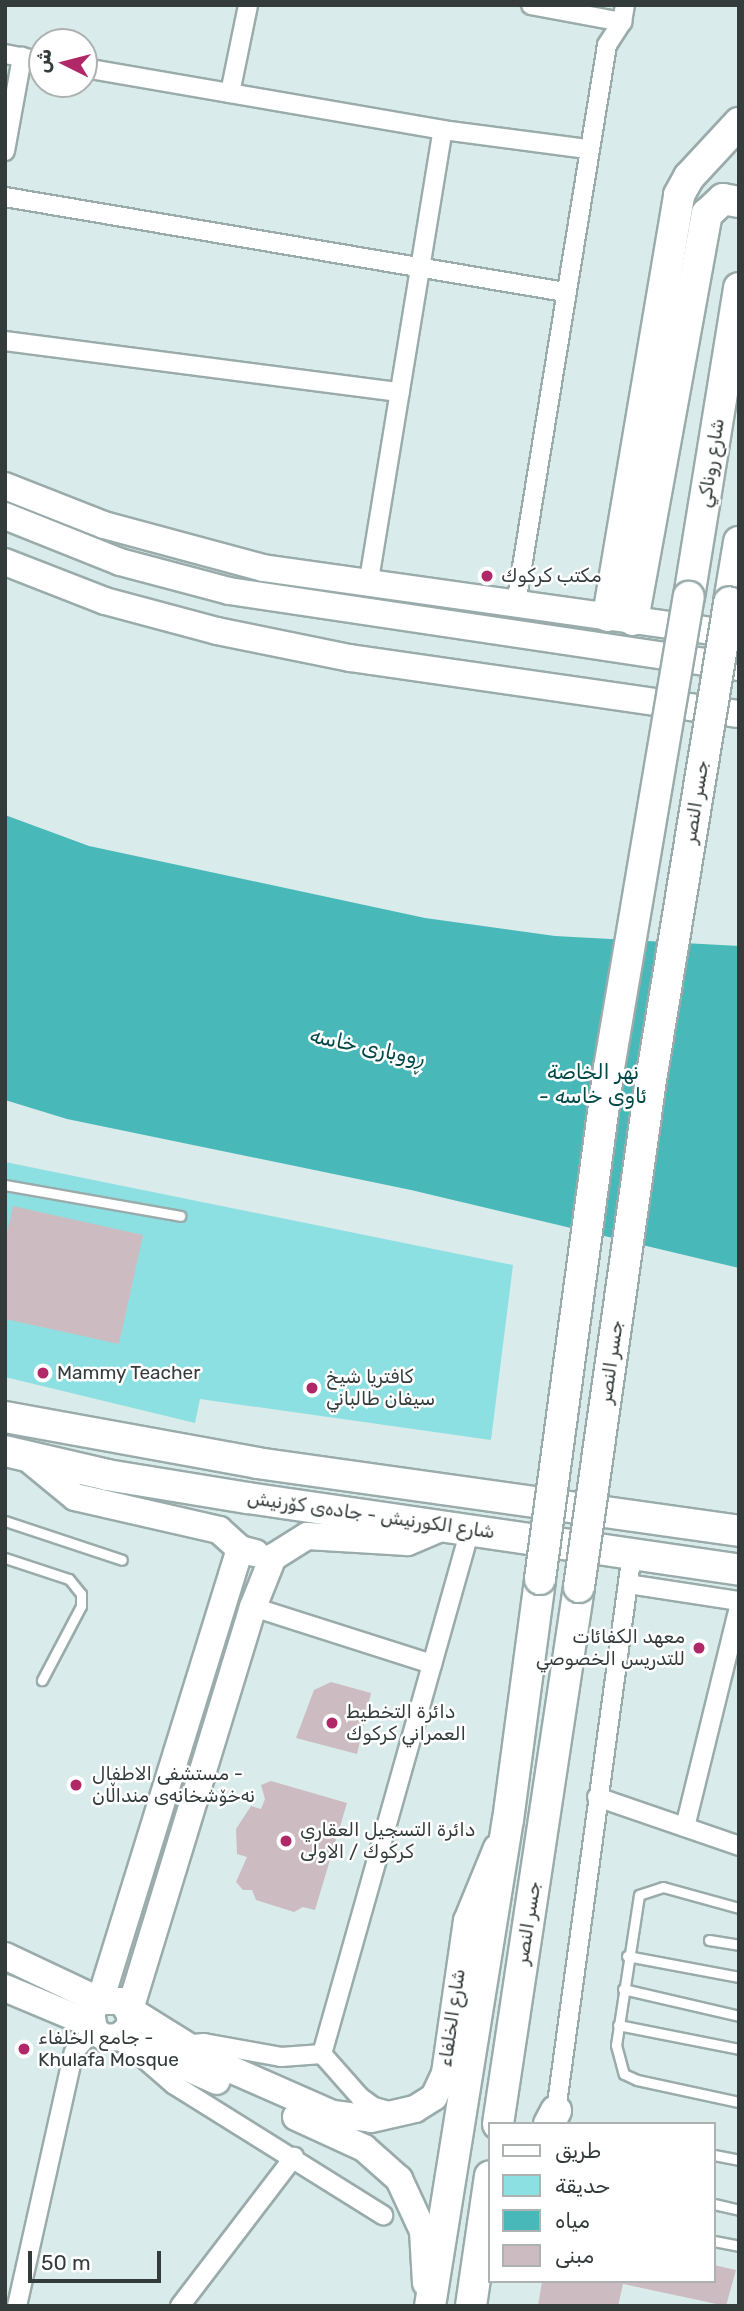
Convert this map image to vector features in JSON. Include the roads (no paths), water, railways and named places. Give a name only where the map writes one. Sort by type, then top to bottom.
[{"type":"main road","points":[[621,618],[679,195],[689,177],[739,123]]},
{"type":"main road","points":[[621,618],[707,214],[723,199],[739,202]]},
{"type":"main road","name":"شارع روناكي","points":[[508,1821],[609,1068],[739,288]]},
{"type":"main road","name":"جسر النصر","points":[[500,2121],[650,1080],[739,542]]},
{"type":"main road","name":"شارع الكورنيش - جادەی کۆرنیش","points":[[5,1417],[257,1463],[739,1531]]},
{"type":"main road","name":"شارع الكورنيش - جادەی کۆرنیش","points":[[15,1453],[107,1475],[739,1570]]},
{"type":"main road","points":[[428,2306],[508,1821]]},
{"type":"main road","points":[[471,2306],[489,2183]]},
{"type":"main road","points":[[488,2306],[492,2283]]},
{"type":"street","points":[[230,93],[248,5]]},
{"type":"street","points":[[516,604],[607,45],[624,13],[531,5]]},
{"type":"street","points":[[5,151],[13,56]]},
{"type":"street","points":[[98,70],[443,130],[589,149]]},
{"type":"street","points":[[369,586],[443,130]]},
{"type":"street","points":[[5,197],[565,292]]},
{"type":"street","points":[[5,341],[400,392]]},
{"type":"street","points":[[5,486],[104,524],[209,556],[369,586],[739,635]]},
{"type":"street","points":[[5,516],[55,539],[120,562],[229,591],[401,619],[739,667]]},
{"type":"street","points":[[42,579],[55,539]]},
{"type":"street","points":[[5,562],[42,579],[217,631],[350,658],[739,714]]},
{"type":"street","points":[[401,619],[472,598]]},
{"type":"street","points":[[15,1453],[75,1497],[219,1530],[240,1549],[273,1557]]},
{"type":"street","points":[[120,2037],[129,2028],[130,2010],[253,1607],[273,1557],[307,1536],[407,1542],[457,1528],[432,1664],[322,2054]]},
{"type":"street","points":[[16,2302],[74,2052],[95,2018],[240,1549]]},
{"type":"street","points":[[553,2120],[632,1553]]},
{"type":"street","points":[[628,1584],[739,1601]]},
{"type":"street","points":[[253,1607],[432,1664]]},
{"type":"street","points":[[685,1828],[739,1607]]},
{"type":"street","points":[[597,1797],[739,1846]]},
{"type":"street","name":"شارع الخلفاء","points":[[130,2010],[184,2045],[333,2114],[359,2119],[404,2114],[425,2104],[441,2085],[467,1921],[508,1821]]},
{"type":"street","points":[[5,1956],[95,2018],[106,2038],[120,2037],[365,2148],[381,2160],[416,2206],[423,2231],[428,2306]]},
{"type":"street","points":[[5,1988],[95,2018]]},
{"type":"street","points":[[95,2018],[117,1998],[130,2010]]},
{"type":"street","points":[[120,2037],[173,2084],[294,2157],[383,2215]]},
{"type":"street","points":[[184,2045],[204,2042],[281,2057],[322,2054]]},
{"type":"street","points":[[322,2054],[373,2107],[404,2114]]},
{"type":"street","points":[[180,2306],[294,2157]]},
{"type":"lane","points":[[5,1185],[180,1216]]},
{"type":"lane","points":[[5,1521],[122,1560]]},
{"type":"lane","points":[[5,1558],[69,1579],[81,1594],[81,1606],[42,1680]]},
{"type":"lane","points":[[739,1908],[671,1889],[649,1890],[639,1895],[627,1956],[618,2025],[617,2063],[624,2074],[739,2102]]},
{"type":"lane","points":[[709,1940],[739,1945]]},
{"type":"lane","points":[[627,1956],[739,1977]]},
{"type":"lane","points":[[623,1989],[739,2016]]},
{"type":"lane","points":[[618,2025],[739,2049]]},
{"type":"lane","points":[[716,2155],[739,2160]]},
{"type":"lane","points":[[716,2204],[739,2210]]},
{"type":"lane","points":[[716,2241],[739,2246]]},
{"type":"water","name":"نهر الخاصة - ئاوی خاسە","points":[[5,815],[89,846],[425,918],[555,936],[739,946],[739,1268],[411,1190],[67,1119],[5,1100]]},
{"type":"place","name":"مكتب كركوك","points":[[487,576]]},
{"type":"place","name":"Mammy Teacher","points":[[43,1373]]},
{"type":"place","name":"كافتريا شيخ سيفان طالباني","points":[[312,1388]]},
{"type":"place","name":"معهد الكفائات للتدريس الخصوصي","points":[[699,1648]]},
{"type":"place","name":"دائرة التخطيط العمراني كركوك","points":[[332,1723]]},
{"type":"place","name":"مستشفى الاطفال - نەخۆشخانەی منداڵان","points":[[76,1785]]},
{"type":"place","name":"دائرة التسجيل العقاري كركوك / الاولى","points":[[286,1841]]},
{"type":"place","name":"جامع الخلفاء - Khulafa Mosque","points":[[24,2049]]},
{"type":"water label","name":"ڕووباری خاسە","points":[[367,1047]]}]
